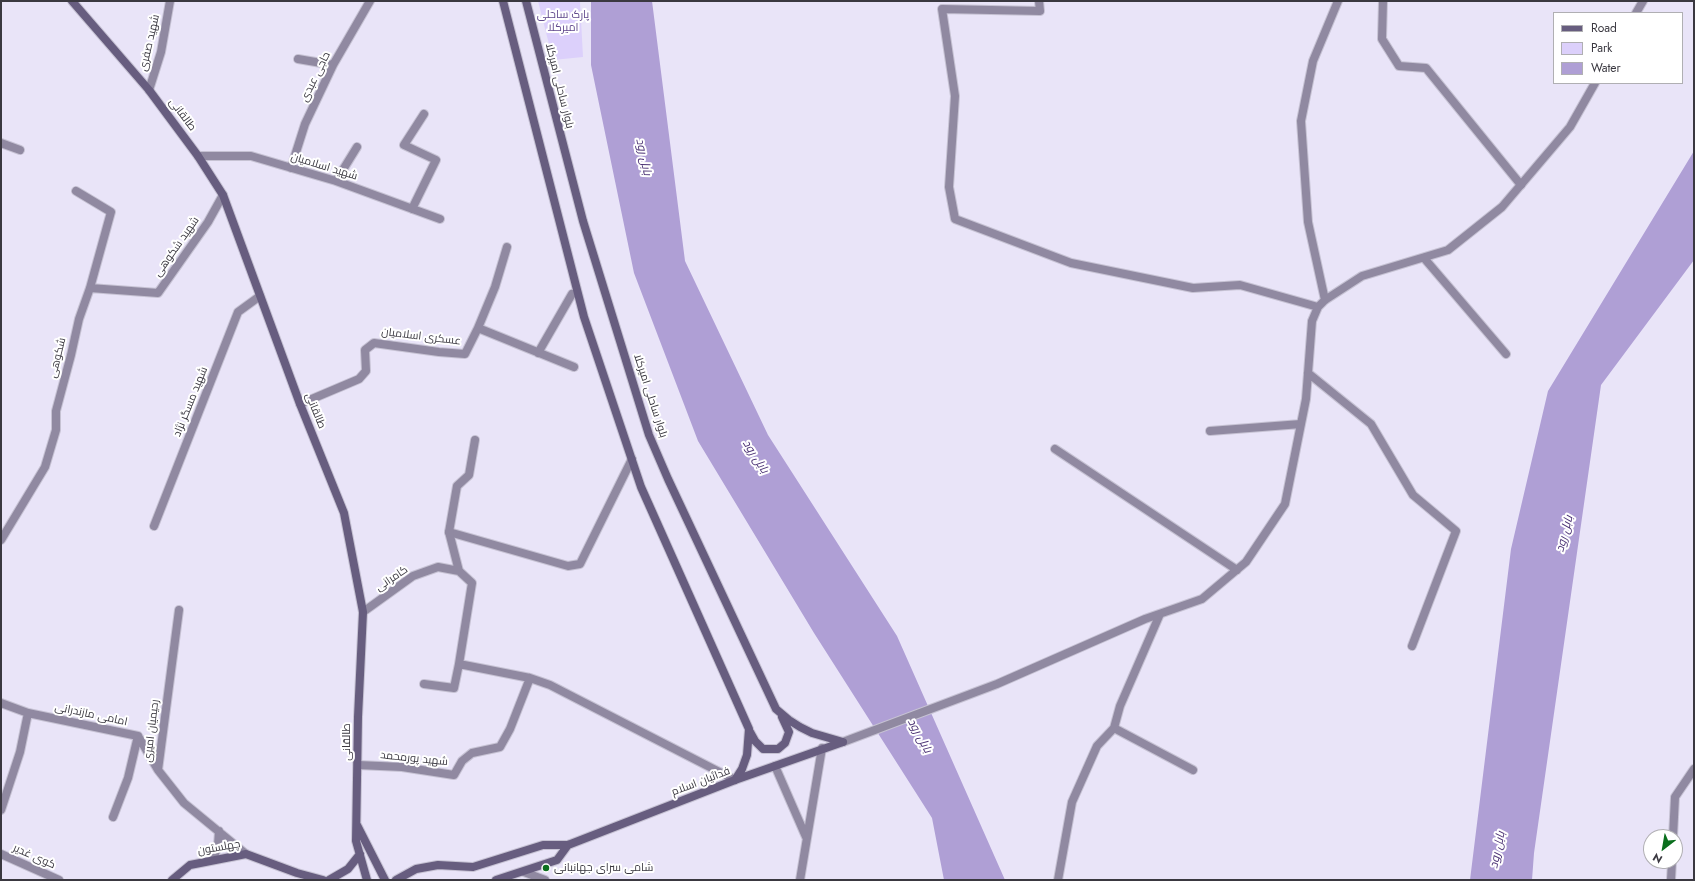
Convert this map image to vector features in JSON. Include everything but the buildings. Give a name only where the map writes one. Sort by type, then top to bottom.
[{"type":"main road","name":"طالقانی","points":[[72,1],[149,90],[198,156],[223,195],[300,404],[344,513],[363,612],[358,717],[356,823],[386,880]]},
{"type":"main road","points":[[503,1],[584,317],[641,487],[749,729],[755,741],[763,749],[778,749],[785,743],[789,732],[785,721],[776,709]]},
{"type":"main road","name":"بلوار ساحلی امیرکلا","points":[[526,1],[570,176],[649,435],[668,479],[776,709],[789,720],[812,733],[843,742]]},
{"type":"main road","points":[[735,780],[747,755],[749,729]]},
{"type":"main road","name":"فدائیان اسلام","points":[[396,880],[416,869],[438,865],[473,867],[543,845],[568,846],[735,780],[822,748],[843,742]]},
{"type":"main road","points":[[356,823],[356,842],[367,880]]},
{"type":"main road","name":"فدائیان اسلام","points":[[496,880],[557,860],[568,846]]},
{"type":"main road","name":"چهلستون","points":[[172,880],[190,865],[246,854],[297,873],[323,880]]},
{"type":"main road","points":[[329,880],[348,869],[360,854]]},
{"type":"main road","name":"چهلستون","points":[[297,873],[308,880]]},
{"type":"street","name":"شهید صفری","points":[[149,90],[162,52],[170,1]]},
{"type":"street","name":"حاجی عبدی","points":[[291,168],[305,124],[333,65],[370,1]]},
{"type":"street","points":[[1038,1],[1040,12],[942,10],[955,96],[949,187],[955,219],[1071,263],[1193,288],[1240,285],[1318,307]]},
{"type":"street","points":[[1325,300],[1308,222],[1301,121],[1313,61],[1338,1]]},
{"type":"street","points":[[1383,1],[1382,39],[1399,66],[1426,68],[1521,185]]},
{"type":"street","points":[[1637,12],[1643,1]]},
{"type":"street","points":[[298,59],[333,65]]},
{"type":"street","points":[[843,742],[997,684],[1160,614],[1202,599],[1237,570],[1246,562],[1285,504],[1306,399],[1312,322],[1318,307],[1325,300],[1362,276],[1448,250],[1502,207],[1570,127],[1595,84]]},
{"type":"street","points":[[412,209],[436,160],[404,145],[424,114]]},
{"type":"street","points":[[1,143],[20,150]]},
{"type":"street","points":[[336,181],[357,148]]},
{"type":"street","name":"شهید اسلامیان","points":[[198,156],[251,156],[336,181],[440,219]]},
{"type":"street","name":"شکوهی","points":[[1,540],[45,467],[56,430],[56,410],[79,319],[90,288],[112,212],[76,191]]},
{"type":"street","name":"شهید شکوهی","points":[[90,288],[158,294],[208,222],[223,195]]},
{"type":"street","points":[[507,247],[495,287],[478,328],[574,367]]},
{"type":"street","points":[[1424,258],[1506,354]]},
{"type":"street","points":[[538,353],[572,294]]},
{"type":"street","name":"شهید مسگر نژاد","points":[[154,526],[238,312],[260,296]]},
{"type":"street","name":"عسکری اسلامیان","points":[[300,404],[359,379],[366,371],[365,350],[374,342],[439,352],[465,354],[478,328]]},
{"type":"street","points":[[1308,373],[1371,424],[1413,495],[1456,531],[1412,646]]},
{"type":"street","points":[[1210,431],[1301,424]]},
{"type":"street","points":[[424,684],[454,688],[472,583],[459,570],[449,532],[457,486],[469,475],[475,440]]},
{"type":"street","points":[[1055,449],[1237,570]]},
{"type":"street","points":[[449,532],[568,566],[580,564],[632,459]]},
{"type":"street","name":"کامرانی","points":[[363,612],[413,576],[438,567],[459,570]]},
{"type":"street","name":"رحیمیان امیری","points":[[178,610],[158,770],[184,803],[246,854]]},
{"type":"street","points":[[1058,880],[1072,802],[1097,746],[1114,728],[1120,706],[1160,614]]},
{"type":"street","points":[[459,664],[530,678],[550,685],[735,780]]},
{"type":"street","name":"شهید پورمحمد","points":[[358,765],[402,767],[454,775],[462,761],[472,753],[500,746],[510,729],[530,678]]},
{"type":"street","name":"امامی مازندرانی","points":[[1,703],[28,713],[138,736],[158,770]]},
{"type":"street","points":[[1,810],[20,752],[28,713]]},
{"type":"street","points":[[1114,728],[1156,752],[1193,770]]},
{"type":"street","points":[[113,817],[128,778],[138,736]]},
{"type":"street","points":[[800,880],[822,748]]},
{"type":"street","points":[[775,766],[806,838]]},
{"type":"street","points":[[1674,829],[1675,797],[1694,769]]},
{"type":"street","points":[[213,860],[218,845],[219,831]]},
{"type":"street","name":"کوی غدیر","points":[[1,854],[59,880]]},
{"type":"street","points":[[1671,880],[1672,869]]},
{"type":"street","points":[[524,872],[545,880]]},
{"type":"green space","name":"پارک ساحلی امیرکلا","points":[[538,1],[580,1],[583,57],[553,60]]},
{"type":"water","name":"بابل رود","points":[[591,1],[652,1],[685,261],[768,435],[897,636],[1005,880],[944,880],[932,818],[814,633],[698,441],[634,273],[591,65]]},
{"type":"water","name":"بابل رود","points":[[1694,151],[1694,260],[1601,385],[1534,853],[1532,880],[1470,880],[1511,549],[1548,391]]},
{"type":"place","name":"شامی سرای جهانبانی","points":[[546,868]]}]
